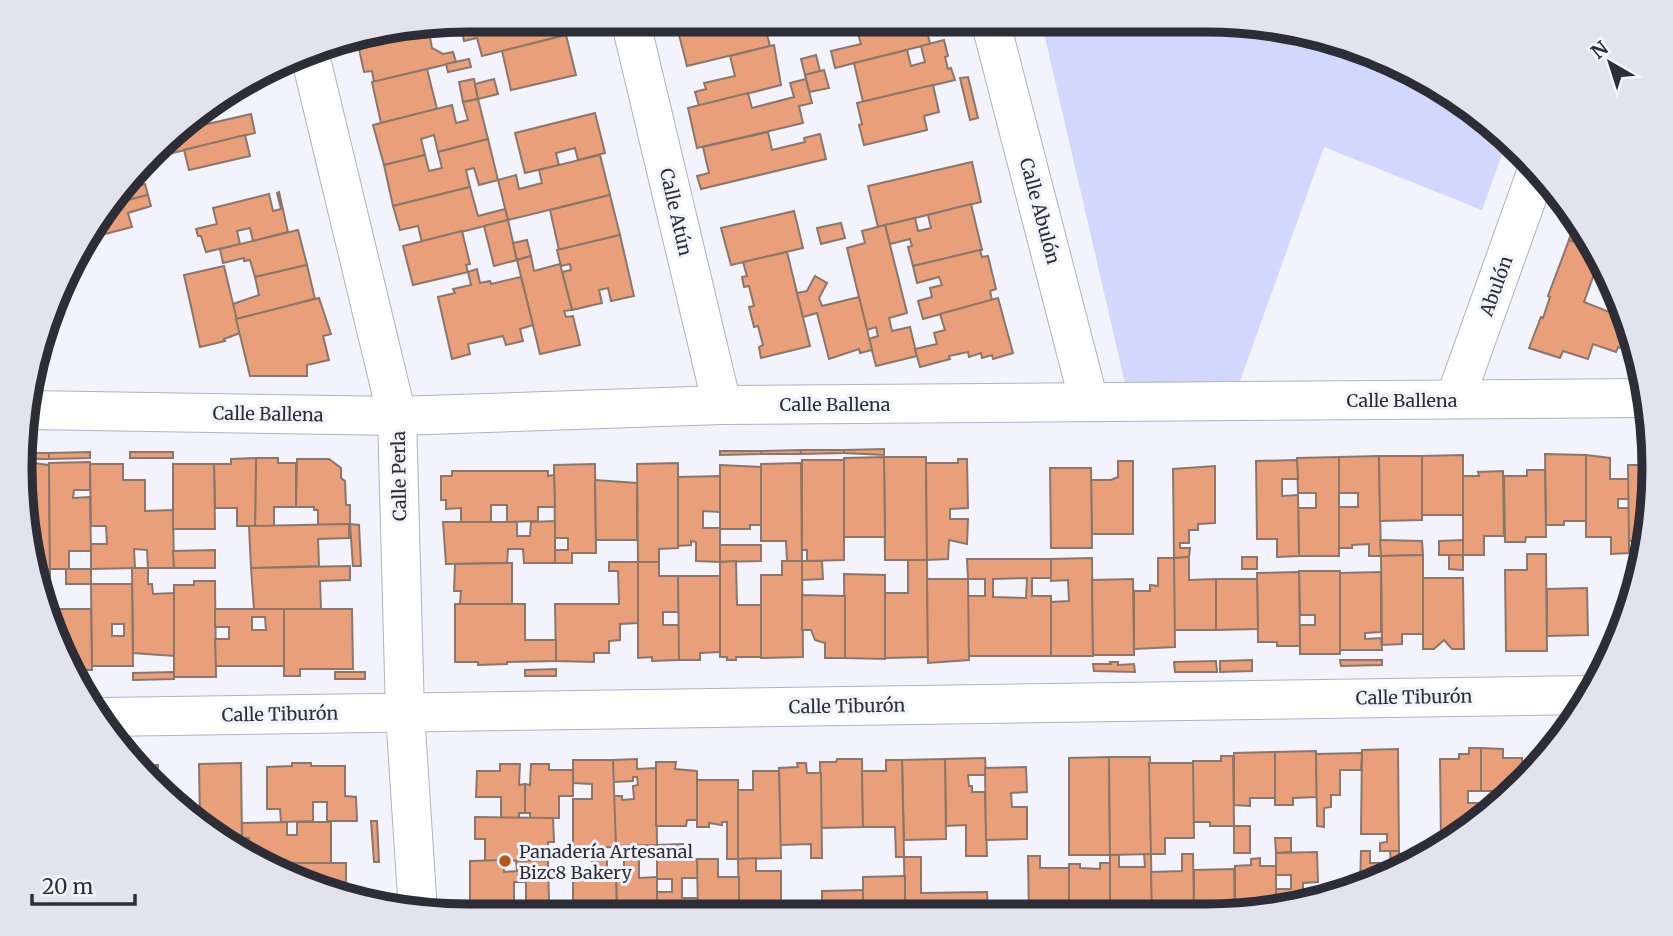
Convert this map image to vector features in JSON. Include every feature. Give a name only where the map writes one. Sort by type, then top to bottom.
[{"type":"street","name":"Calle Atún","points":[[633,32],[722,405]]},
{"type":"street","name":"Calle Abulón","points":[[993,32],[1089,402]]},
{"type":"street","name":"Calle Perla","points":[[311,61],[397,416],[405,713],[417,902]]},
{"type":"street","name":"Abulón","points":[[1455,399],[1533,180]]},
{"type":"street","name":"Calle Ballena","points":[[35,410],[397,416],[722,405],[1636,398]]},
{"type":"street","name":"Calle Tiburón","points":[[109,717],[1577,695]]},
{"type":"shaded area","points":[[1044,32],[1234,32],[1318,46],[1372,65],[1423,90],[1471,122],[1504,150],[1482,210],[1324,147],[1240,381],[1125,383]]},
{"type":"building","points":[[462,32],[565,32],[566,35],[482,56],[477,38],[464,41]]},
{"type":"building","points":[[678,32],[766,32],[770,46],[687,66]]},
{"type":"building","points":[[858,32],[927,32],[930,44],[835,68],[831,51],[861,44]]},
{"type":"building","points":[[429,33],[432,48],[443,54],[453,52],[456,62],[374,82],[372,71],[364,72],[358,45],[411,35]]},
{"type":"building","points":[[566,35],[576,75],[511,90],[502,51]]},
{"type":"building","points":[[944,40],[948,69],[951,68],[955,80],[863,102],[854,63],[907,50],[911,66],[925,62],[921,46]]},
{"type":"building","points":[[774,45],[781,85],[699,106],[695,92],[706,89],[704,83],[735,76],[730,56]]},
{"type":"building","points":[[816,55],[820,71],[805,75],[801,59]]},
{"type":"building","points":[[469,59],[471,67],[448,72],[446,64]]},
{"type":"building","points":[[427,69],[437,109],[381,123],[372,82]]},
{"type":"building","points":[[824,70],[829,88],[809,92],[805,75]]},
{"type":"building","points":[[968,77],[978,118],[970,120],[960,78]]},
{"type":"building","points":[[474,79],[478,99],[463,102],[459,82]]},
{"type":"building","points":[[494,79],[498,94],[478,99],[475,84]]},
{"type":"building","points":[[806,79],[812,103],[799,106],[803,123],[697,148],[688,108],[748,93],[752,108],[794,97],[790,83]]},
{"type":"building","points":[[933,85],[939,112],[924,116],[927,130],[864,145],[857,103]]},
{"type":"building","points":[[478,99],[488,139],[438,152],[434,135],[421,139],[425,155],[384,165],[373,125],[452,105],[456,123],[468,120],[463,102]]},
{"type":"building","points":[[595,113],[605,153],[578,160],[575,148],[556,153],[559,165],[525,173],[515,133]]},
{"type":"building","points":[[251,114],[255,133],[163,155],[196,127]]},
{"type":"building","points":[[768,132],[772,150],[805,142],[804,138],[820,134],[826,159],[701,189],[697,176],[709,173],[703,147]]},
{"type":"building","points":[[245,135],[250,156],[189,170],[184,150]]},
{"type":"building","points":[[488,139],[498,180],[479,185],[474,168],[466,170],[470,187],[393,206],[384,165],[425,155],[429,171],[442,168],[438,152]]},
{"type":"building","points":[[600,155],[610,195],[508,220],[498,180],[516,175],[519,189],[542,183],[539,170]]},
{"type":"building","points":[[972,162],[981,202],[878,227],[868,186]]},
{"type":"building","points":[[145,184],[148,195],[123,201],[136,186]]},
{"type":"building","points":[[470,187],[478,216],[505,209],[508,220],[422,242],[418,226],[400,230],[393,206]]},
{"type":"building","points":[[279,192],[288,232],[253,241],[250,228],[237,231],[240,244],[206,252],[196,229],[217,224],[213,208],[269,194],[273,211],[281,209],[277,193]]},
{"type":"building","points":[[148,195],[151,206],[128,213],[132,227],[99,236],[105,225],[123,201]]},
{"type":"building","points":[[610,195],[620,235],[559,250],[550,210]]},
{"type":"building","points":[[971,204],[982,250],[913,266],[908,247],[912,246],[910,239],[890,244],[885,225],[915,218],[918,231],[931,228],[928,215]]},
{"type":"building","points":[[794,211],[803,248],[731,265],[721,228]]},
{"type":"building","points":[[508,220],[517,260],[494,266],[484,226]]},
{"type":"building","points":[[841,223],[845,238],[821,244],[817,228]]},
{"type":"building","points":[[885,225],[907,313],[889,318],[892,331],[910,327],[917,356],[876,366],[869,339],[878,336],[876,327],[867,330],[847,248],[865,243],[862,231]]},
{"type":"building","points":[[298,230],[307,265],[255,277],[250,260],[244,261],[244,258],[223,263],[220,249]]},
{"type":"building","points":[[462,231],[470,264],[466,265],[468,272],[413,285],[403,246]]},
{"type":"building","points":[[1572,232],[1579,244],[1569,240]]},
{"type":"building","points":[[620,235],[634,296],[611,301],[608,288],[599,290],[602,303],[572,310],[562,272],[571,270],[570,264],[561,266],[557,250]]},
{"type":"building","points":[[527,240],[531,256],[517,260],[513,243]]},
{"type":"building","points":[[1569,240],[1579,244],[1598,278],[1593,277],[1584,302],[1609,312],[1611,308],[1625,350],[1618,347],[1616,352],[1593,344],[1588,359],[1563,351],[1560,358],[1529,348],[1541,317],[1543,318],[1550,297],[1548,296]]},
{"type":"building","points":[[980,250],[982,257],[988,256],[996,289],[990,291],[992,300],[923,319],[918,301],[932,297],[930,288],[942,285],[939,277],[917,283],[913,266]]},
{"type":"building","points":[[787,252],[810,346],[761,358],[759,347],[763,345],[758,326],[754,327],[749,307],[754,306],[749,286],[744,287],[742,277],[747,276],[743,262]]},
{"type":"building","points":[[531,256],[534,271],[560,264],[572,310],[564,311],[566,317],[573,316],[580,345],[540,354],[517,260]]},
{"type":"building","points":[[307,265],[315,299],[236,319],[233,304],[259,295],[255,277]]},
{"type":"building","points":[[224,266],[240,333],[224,339],[225,341],[200,347],[184,275]]},
{"type":"building","points":[[477,269],[480,283],[490,281],[491,284],[521,277],[533,325],[520,329],[523,341],[506,345],[503,336],[468,344],[470,354],[452,359],[438,297],[455,293],[453,289],[471,285],[468,272]]},
{"type":"building","points":[[815,276],[827,283],[819,298],[822,306],[859,297],[872,350],[860,353],[859,349],[829,359],[817,313],[803,317],[797,293],[807,291]]},
{"type":"building","points":[[319,298],[331,334],[323,336],[329,360],[307,365],[307,376],[250,376],[236,319]]},
{"type":"building","points":[[998,298],[1013,353],[993,359],[992,355],[982,358],[981,353],[969,357],[968,352],[920,367],[915,349],[937,344],[934,333],[945,330],[940,314]]},
{"type":"building","points":[[884,449],[884,455],[844,453],[844,450]]},
{"type":"building","points":[[801,450],[801,454],[761,454],[761,451]]},
{"type":"building","points":[[801,450],[844,450],[844,453],[801,454]]},
{"type":"building","points":[[720,451],[761,451],[761,454],[720,455]]},
{"type":"building","points":[[90,452],[90,458],[49,459],[49,453]]},
{"type":"building","points":[[130,452],[173,452],[173,458],[130,458]]},
{"type":"building","points":[[32,453],[49,453],[49,459],[32,459]]},
{"type":"building","points":[[1545,454],[1586,455],[1586,521],[1564,521],[1564,525],[1546,525]]},
{"type":"building","points":[[1463,455],[1463,515],[1422,515],[1422,456]]},
{"type":"building","points":[[1586,455],[1610,458],[1610,479],[1629,479],[1629,499],[1618,499],[1618,508],[1629,508],[1629,553],[1611,554],[1611,537],[1586,537]]},
{"type":"building","points":[[1379,456],[1381,556],[1369,556],[1369,544],[1339,548],[1339,507],[1358,507],[1358,493],[1339,493],[1339,457]]},
{"type":"building","points":[[1379,456],[1422,456],[1422,520],[1380,521]]},
{"type":"building","points":[[884,457],[926,457],[927,560],[885,560]]},
{"type":"building","points":[[884,457],[885,537],[844,537],[844,458]]},
{"type":"building","points":[[1339,457],[1339,556],[1299,556],[1298,508],[1316,508],[1316,493],[1298,493],[1297,458]]},
{"type":"building","points":[[256,458],[278,458],[278,463],[296,463],[296,507],[274,507],[274,526],[255,526]]},
{"type":"building","points":[[256,458],[255,526],[237,526],[237,508],[215,508],[214,464],[231,464],[231,459]]},
{"type":"building","points":[[297,459],[329,459],[341,468],[341,478],[345,481],[346,505],[350,505],[350,524],[318,525],[318,510],[314,510],[314,507],[296,507]]},
{"type":"building","points":[[958,459],[967,459],[968,508],[950,509],[950,519],[968,519],[967,544],[949,540],[948,559],[927,560],[926,463],[958,463]]},
{"type":"building","points":[[802,460],[844,460],[844,560],[807,561],[807,550],[802,550]]},
{"type":"building","points":[[1297,460],[1298,479],[1282,479],[1282,496],[1298,495],[1299,556],[1277,557],[1277,539],[1257,539],[1256,461]]},
{"type":"building","points":[[1118,461],[1133,461],[1133,534],[1092,534],[1091,480],[1111,480],[1118,477]]},
{"type":"building","points":[[90,462],[90,490],[74,490],[73,498],[90,497],[91,551],[69,551],[69,569],[50,569],[49,463]]},
{"type":"building","points":[[32,463],[49,465],[50,569],[43,569],[35,525]]},
{"type":"building","points":[[678,463],[678,548],[659,549],[659,562],[638,562],[637,464]]},
{"type":"building","points":[[801,463],[802,561],[787,561],[786,541],[761,541],[761,464]]},
{"type":"building","points":[[90,464],[123,464],[123,480],[145,480],[145,511],[173,510],[174,568],[148,568],[147,550],[134,549],[135,568],[91,569],[91,544],[107,544],[106,526],[91,526]]},
{"type":"building","points":[[173,464],[214,464],[215,529],[173,529]]},
{"type":"building","points":[[595,464],[596,553],[572,553],[572,563],[555,563],[555,550],[568,550],[568,538],[555,538],[554,465]]},
{"type":"building","points":[[720,465],[761,467],[761,525],[750,525],[750,529],[720,529]]},
{"type":"building","points":[[1628,465],[1642,465],[1638,525],[1635,541],[1629,541]]},
{"type":"building","points":[[1215,466],[1215,523],[1198,524],[1198,530],[1189,530],[1189,543],[1180,543],[1180,548],[1190,548],[1189,557],[1174,558],[1173,469]]},
{"type":"building","points":[[1050,468],[1091,468],[1092,548],[1051,548]]},
{"type":"building","points":[[1527,470],[1545,470],[1546,537],[1526,537],[1525,542],[1505,542],[1504,476],[1527,476]]},
{"type":"building","points":[[452,471],[548,471],[548,476],[554,475],[555,507],[538,507],[538,521],[507,522],[507,505],[491,505],[491,522],[461,522],[461,508],[446,509],[446,500],[441,500],[441,476],[452,476]]},
{"type":"building","points":[[1503,471],[1504,536],[1484,536],[1484,555],[1463,555],[1463,476],[1479,476],[1478,472]]},
{"type":"building","points":[[720,476],[720,512],[703,511],[703,528],[720,528],[720,562],[696,561],[696,542],[678,546],[678,477]]},
{"type":"building","points":[[595,480],[637,483],[637,540],[596,540]]},
{"type":"building","points":[[555,521],[555,563],[524,563],[523,549],[508,549],[507,563],[446,564],[443,522],[517,522],[517,536],[530,536],[531,522]]},
{"type":"building","points":[[349,524],[349,538],[318,539],[319,566],[251,568],[249,526]]},
{"type":"building","points":[[350,524],[359,525],[361,566],[353,566]]},
{"type":"building","points":[[1380,540],[1422,541],[1423,555],[1381,556]]},
{"type":"building","points":[[1463,540],[1463,555],[1439,555],[1439,541]]},
{"type":"building","points":[[720,545],[761,545],[761,561],[720,562]]},
{"type":"building","points":[[215,550],[215,568],[174,568],[173,551]]},
{"type":"building","points":[[1527,554],[1546,554],[1547,651],[1506,651],[1505,570],[1527,570]]},
{"type":"building","points":[[1423,555],[1423,634],[1402,634],[1402,644],[1382,645],[1381,556]]},
{"type":"building","points":[[1449,555],[1463,555],[1463,570],[1449,569]]},
{"type":"building","points":[[1189,557],[1189,580],[1216,579],[1216,630],[1174,630],[1174,558]]},
{"type":"building","points":[[1242,557],[1257,557],[1257,569],[1242,569]]},
{"type":"building","points":[[1092,558],[1093,656],[1051,656],[1051,602],[1069,601],[1068,580],[1051,581],[1051,559]]},
{"type":"building","points":[[1158,558],[1174,558],[1175,647],[1134,649],[1134,591],[1150,591],[1150,585],[1158,586]]},
{"type":"building","points":[[967,559],[1051,559],[1051,578],[1032,578],[1032,596],[1051,596],[1051,656],[968,656],[968,596],[985,596],[985,579],[968,579]],"holes":[[[1027,578],[1026,598],[993,597],[993,579]]]},
{"type":"building","points":[[908,560],[927,560],[928,657],[885,658],[885,593],[908,593]]},
{"type":"building","points":[[736,561],[737,605],[761,605],[762,657],[736,657],[736,660],[727,660],[727,657],[720,657],[720,562]]},
{"type":"building","points":[[782,561],[802,561],[803,657],[761,658],[761,575],[782,575]]},
{"type":"building","points":[[802,561],[822,561],[823,579],[802,580]]},
{"type":"building","points":[[609,562],[638,562],[638,623],[620,624],[620,640],[609,641],[609,653],[594,653],[594,662],[556,661],[555,604],[619,604],[618,571],[609,571]]},
{"type":"building","points":[[638,562],[659,562],[659,576],[678,576],[679,612],[663,612],[663,625],[679,625],[679,660],[652,661],[652,657],[638,658]]},
{"type":"building","points":[[512,563],[512,604],[460,604],[461,591],[454,591],[455,564]]},
{"type":"building","points":[[350,566],[350,580],[320,581],[321,609],[254,609],[251,568]]},
{"type":"building","points":[[132,568],[148,568],[148,584],[152,584],[153,594],[174,593],[174,656],[133,653]]},
{"type":"building","points":[[43,569],[50,569],[50,581],[46,581]]},
{"type":"building","points":[[66,569],[91,569],[91,584],[66,584]]},
{"type":"building","points":[[1299,571],[1340,571],[1340,654],[1300,654],[1300,625],[1315,625],[1315,615],[1300,615]]},
{"type":"building","points":[[1299,572],[1300,646],[1277,646],[1277,642],[1258,642],[1257,573]]},
{"type":"building","points":[[1381,572],[1381,632],[1365,633],[1365,639],[1381,638],[1382,650],[1340,650],[1340,573]]},
{"type":"building","points":[[844,574],[885,575],[885,659],[845,658]]},
{"type":"building","points":[[678,576],[720,576],[720,652],[700,653],[700,660],[679,660]]},
{"type":"building","points":[[1423,578],[1463,578],[1464,649],[1452,649],[1444,640],[1434,649],[1423,649]]},
{"type":"building","points":[[927,579],[968,579],[969,660],[928,663]]},
{"type":"building","points":[[1133,579],[1134,655],[1093,655],[1092,580]]},
{"type":"building","points":[[1216,579],[1257,579],[1258,629],[1216,630]]},
{"type":"building","points":[[194,581],[215,581],[216,677],[174,677],[174,585],[194,585]]},
{"type":"building","points":[[91,584],[132,584],[133,666],[92,666]],"holes":[[[112,624],[124,624],[124,636],[112,636]]]},
{"type":"building","points":[[1587,588],[1588,635],[1547,636],[1547,589]]},
{"type":"building","points":[[802,595],[845,596],[845,658],[825,658],[825,643],[815,640],[811,630],[802,630]]},
{"type":"building","points":[[455,604],[525,604],[525,640],[556,640],[556,661],[478,665],[478,662],[455,662]]},
{"type":"building","points":[[55,609],[91,609],[92,670],[82,670]]},
{"type":"building","points":[[215,609],[284,609],[284,666],[216,666],[215,639],[229,639],[229,627],[215,627]],"holes":[[[252,617],[265,617],[266,630],[252,630]]]},
{"type":"building","points":[[284,609],[352,609],[353,669],[300,669],[300,676],[284,676]]},
{"type":"building","points":[[1252,660],[1252,671],[1220,672],[1220,661]]},
{"type":"building","points":[[1340,660],[1382,660],[1382,665],[1341,666]]},
{"type":"building","points":[[1216,661],[1217,672],[1175,672],[1174,662]]},
{"type":"building","points":[[1110,662],[1118,662],[1118,665],[1134,664],[1135,672],[1094,671],[1093,664],[1111,664]]},
{"type":"building","points":[[556,669],[556,676],[525,676],[525,670]]},
{"type":"building","points":[[174,672],[174,679],[133,680],[133,673]]},
{"type":"building","points":[[335,672],[365,672],[365,679],[335,679]]},
{"type":"building","points":[[1469,748],[1481,748],[1481,791],[1468,791],[1468,803],[1481,803],[1481,806],[1441,835],[1440,759],[1459,759],[1459,754],[1469,754]]},
{"type":"building","points":[[1481,748],[1503,749],[1503,758],[1522,758],[1522,768],[1495,794],[1495,791],[1481,791]]},
{"type":"building","points":[[1398,749],[1399,851],[1380,851],[1380,843],[1387,842],[1387,834],[1361,834],[1362,750]]},
{"type":"building","points":[[1316,751],[1317,797],[1293,798],[1293,805],[1275,805],[1275,752]]},
{"type":"building","points":[[1275,752],[1275,798],[1250,798],[1250,806],[1234,805],[1234,753]]},
{"type":"building","points":[[1362,753],[1361,770],[1340,770],[1340,795],[1331,795],[1331,807],[1324,808],[1324,827],[1317,826],[1316,754]]},
{"type":"building","points":[[1221,756],[1233,756],[1234,826],[1210,826],[1210,822],[1193,822],[1193,761],[1221,761]]},
{"type":"building","points":[[1109,757],[1110,855],[1069,855],[1069,758]]},
{"type":"building","points":[[1109,757],[1150,757],[1151,854],[1110,855]]},
{"type":"building","points":[[985,758],[986,775],[968,775],[972,792],[985,792],[987,856],[966,856],[966,825],[946,826],[945,759]]},
{"type":"building","points":[[637,759],[637,769],[656,768],[657,845],[616,846],[613,796],[622,796],[622,800],[634,799],[633,786],[638,785],[637,777],[633,777],[633,781],[613,782],[613,760]]},
{"type":"building","points":[[837,759],[862,759],[863,827],[821,828],[820,762],[836,762]]},
{"type":"building","points":[[945,759],[946,839],[904,840],[902,760]]},
{"type":"building","points":[[573,760],[613,760],[616,847],[573,848],[573,799],[592,799],[592,784],[573,783]]},
{"type":"building","points":[[886,760],[902,760],[904,857],[896,857],[895,827],[863,827],[862,771],[886,771]]},
{"type":"building","points":[[656,762],[676,762],[675,769],[697,771],[697,820],[687,820],[686,826],[656,826]]},
{"type":"building","points":[[241,763],[242,838],[225,831],[200,812],[199,764]]},
{"type":"building","points":[[292,763],[345,766],[345,796],[356,797],[357,821],[327,821],[327,802],[313,802],[313,821],[281,822],[280,809],[267,809],[267,767],[292,766]]},
{"type":"building","points":[[797,763],[806,763],[807,773],[821,773],[822,858],[811,858],[811,844],[780,845],[779,768],[798,767]]},
{"type":"building","points":[[1149,763],[1193,763],[1194,838],[1165,838],[1165,854],[1151,854]]},
{"type":"building","points":[[500,764],[520,764],[519,785],[525,784],[525,813],[519,813],[519,818],[501,818],[501,797],[476,797],[477,771],[500,771]]},
{"type":"building","points":[[531,764],[549,764],[549,770],[573,770],[573,796],[559,796],[559,818],[530,818],[530,813],[525,813],[525,784],[530,785]]},
{"type":"building","points":[[148,765],[158,765],[158,776]]},
{"type":"building","points":[[1026,767],[1027,792],[1011,793],[1012,807],[1027,807],[1027,839],[986,840],[985,768]]},
{"type":"building","points":[[753,771],[779,771],[781,858],[738,859],[738,790],[753,790]]},
{"type":"building","points":[[697,780],[738,780],[738,859],[727,859],[727,822],[722,822],[722,825],[709,823],[709,827],[697,827]]},
{"type":"building","points":[[475,817],[553,818],[554,842],[548,842],[548,860],[485,861],[485,839],[475,839]]},
{"type":"building","points":[[371,821],[377,821],[379,862],[374,862]]},
{"type":"building","points":[[287,822],[287,835],[297,835],[297,822],[331,822],[331,863],[284,863],[259,851],[259,848],[249,845],[249,838],[242,838],[242,823]]},
{"type":"building","points":[[1234,826],[1250,826],[1250,853],[1234,853]]},
{"type":"building","points":[[1275,838],[1291,838],[1291,852],[1276,853]]},
{"type":"building","points":[[683,844],[683,859],[657,859],[657,845]]},
{"type":"building","points":[[1361,851],[1370,851],[1370,863],[1389,863],[1372,871],[1360,875]]},
{"type":"building","points":[[1390,851],[1399,851],[1399,858],[1391,862]]},
{"type":"building","points":[[1317,852],[1318,882],[1303,883],[1303,893],[1276,898],[1276,889],[1291,889],[1291,875],[1276,875],[1276,853]]},
{"type":"building","points":[[1144,854],[1151,854],[1152,904],[1110,904],[1110,855],[1119,855],[1119,867],[1145,867]]},
{"type":"building","points":[[1182,854],[1193,854],[1194,904],[1152,904],[1151,872],[1182,871]]},
{"type":"building","points":[[1028,856],[1040,856],[1040,868],[1069,868],[1069,904],[1029,904]]},
{"type":"building","points":[[904,857],[921,857],[921,893],[987,892],[988,904],[905,904]]},
{"type":"building","points":[[756,858],[756,871],[781,871],[781,904],[739,904],[738,859]]},
{"type":"building","points":[[1260,858],[1260,866],[1276,866],[1276,898],[1235,904],[1235,866],[1251,865],[1251,859]]},
{"type":"building","points":[[639,859],[639,878],[657,877],[657,904],[617,904],[616,877],[624,877],[624,860]]},
{"type":"building","points":[[657,859],[697,859],[698,878],[682,878],[682,898],[698,898],[698,904],[657,904],[657,892],[672,892],[672,879],[657,879]]},
{"type":"building","points":[[697,859],[718,859],[718,877],[739,877],[739,904],[698,904]]},
{"type":"building","points":[[504,860],[504,872],[517,871],[516,861],[548,860],[549,901],[526,901],[526,882],[514,882],[514,901],[470,901],[470,861]]},
{"type":"building","points":[[592,860],[607,860],[607,877],[616,877],[617,904],[573,904],[573,877],[592,877]]},
{"type":"building","points":[[284,863],[346,863],[346,887]]},
{"type":"building","points":[[1100,863],[1110,863],[1110,904],[1069,904],[1069,864],[1080,864],[1080,868],[1100,869]]},
{"type":"building","points":[[1234,869],[1235,904],[1194,902],[1194,870]]},
{"type":"building","points":[[905,876],[905,904],[863,904],[863,877]]},
{"type":"building","points":[[863,890],[863,904],[822,904],[822,891]]},
{"type":"building","points":[[465,901],[573,901],[573,904],[465,904]]},
{"type":"place","name":"Panadería Artesanal Bizc8 Bakery","points":[[505,861]]}]
